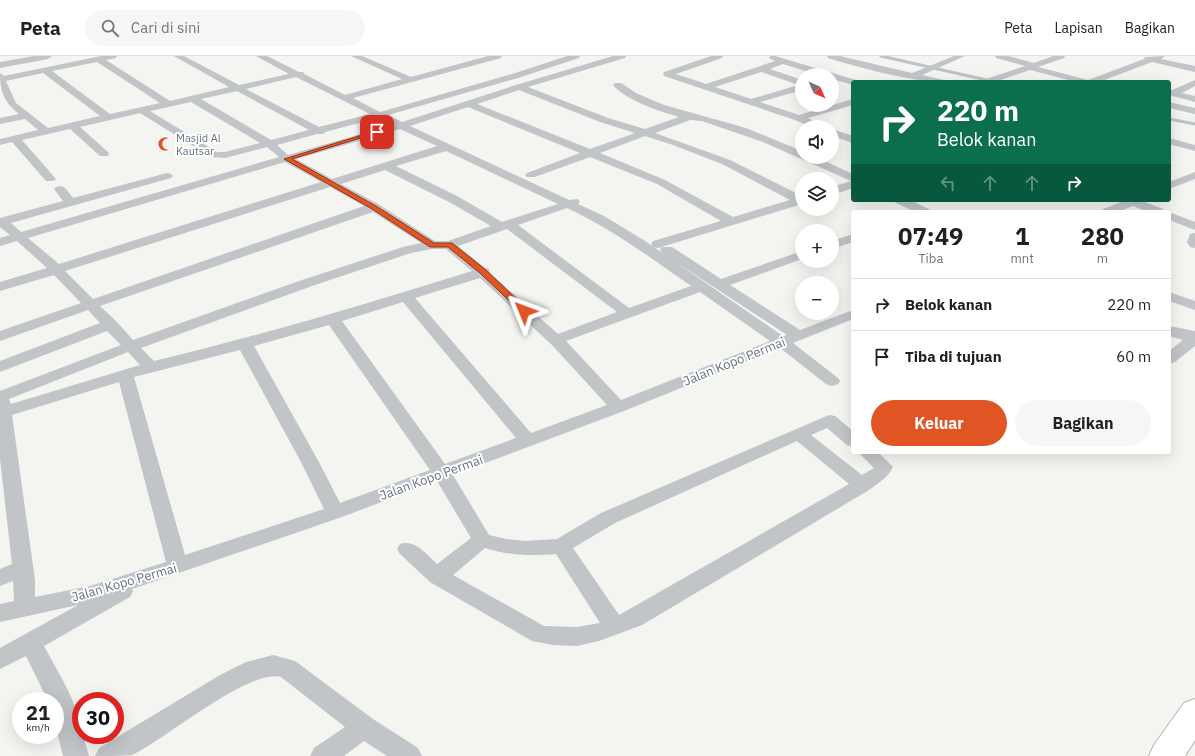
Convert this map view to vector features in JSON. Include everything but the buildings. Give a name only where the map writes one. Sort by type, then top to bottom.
[{"type":"highway","points":[[1166,756],[1195,713]]},
{"type":"street","points":[[0,65],[48,56]]},
{"type":"street","points":[[47,132],[12,104],[2,83],[45,70],[113,56]]},
{"type":"street","points":[[178,56],[320,132]]},
{"type":"street","points":[[260,56],[304,73],[408,123],[531,175],[576,201],[658,244],[719,284],[790,339],[832,381]]},
{"type":"street","points":[[277,56],[304,73]]},
{"type":"street","points":[[355,56],[411,80]]},
{"type":"street","points":[[350,96],[498,56]]},
{"type":"street","points":[[142,111],[215,155],[224,155],[320,132],[515,76],[576,56]]},
{"type":"street","points":[[718,56],[667,73],[803,120]]},
{"type":"street","points":[[767,56],[805,68]]},
{"type":"street","points":[[831,56],[854,63],[932,80]]},
{"type":"street","points":[[913,76],[926,70],[936,61],[949,60],[961,56]]},
{"type":"street","points":[[999,56],[1067,80]]},
{"type":"street","points":[[990,80],[1061,56]]},
{"type":"street","points":[[1136,56],[1195,69]]},
{"type":"street","points":[[1097,80],[1161,56]]},
{"type":"street","points":[[0,242],[408,123],[613,57]]},
{"type":"street","points":[[98,59],[170,104]]},
{"type":"street","points":[[706,87],[784,61]]},
{"type":"street","points":[[476,62],[489,67]]},
{"type":"street","points":[[839,71],[854,63]]},
{"type":"street","points":[[762,69],[795,81]]},
{"type":"street","points":[[45,70],[109,118]]},
{"type":"street","points":[[502,72],[515,76]]},
{"type":"street","points":[[0,142],[304,73]]},
{"type":"street","points":[[1049,74],[1077,80]]},
{"type":"street","points":[[1108,76],[1123,80]]},
{"type":"street","points":[[839,78],[851,81]]},
{"type":"street","points":[[1171,92],[1195,83]]},
{"type":"street","points":[[618,85],[624,91],[688,117],[705,119],[763,138],[795,152]]},
{"type":"street","points":[[520,86],[604,120],[645,132],[726,162],[795,197]]},
{"type":"street","points":[[750,102],[795,89]]},
{"type":"street","points":[[1171,92],[1195,99]]},
{"type":"street","points":[[350,96],[408,123],[446,147],[576,201],[700,287],[790,339]]},
{"type":"street","points":[[193,99],[270,144],[287,159],[374,207],[432,245]]},
{"type":"street","points":[[799,118],[851,103]]},
{"type":"street","points":[[0,106],[12,104]]},
{"type":"street","points":[[470,104],[669,186],[731,221]]},
{"type":"street","points":[[1171,105],[1195,111]]},
{"type":"street","points":[[0,121],[27,116]]},
{"type":"street","points":[[531,175],[688,117]]},
{"type":"street","points":[[73,126],[104,154]]},
{"type":"street","points":[[1171,133],[1195,138]]},
{"type":"street","points":[[839,135],[851,139]]},
{"type":"street","points":[[15,139],[50,179]]},
{"type":"street","points":[[1171,141],[1195,148]]},
{"type":"street","points":[[0,287],[446,147]]},
{"type":"street","points":[[822,164],[851,177]]},
{"type":"street","points":[[386,166],[506,226],[628,314]]},
{"type":"street","points":[[1171,185],[1195,175]]},
{"type":"street","points":[[0,222],[167,176]]},
{"type":"street","points":[[1182,181],[1195,185]]},
{"type":"street","points":[[839,188],[851,185]]},
{"type":"street","points":[[60,189],[70,202]]},
{"type":"street","points":[[1,405],[131,346],[307,283],[395,254],[432,245],[449,245],[576,201]]},
{"type":"street","points":[[658,244],[795,202]]},
{"type":"street","points":[[904,202],[921,210]]},
{"type":"street","points":[[1112,210],[1132,202]]},
{"type":"street","points":[[1137,202],[1155,210]]},
{"type":"street","points":[[0,336],[374,207]]},
{"type":"street","points":[[1171,217],[1195,226]]},
{"type":"street","points":[[0,222],[19,236],[56,269],[90,305],[112,324],[151,367]]},
{"type":"street","points":[[1195,238],[1193,242],[1195,244]]},
{"type":"street","points":[[839,243],[851,239]]},
{"type":"street","points":[[449,245],[484,272],[555,340],[618,407]]},
{"type":"street","points":[[719,284],[795,257]]},
{"type":"street","points":[[1,405],[245,344],[333,319],[484,272]]},
{"type":"street","points":[[555,340],[700,287]]},
{"type":"street","points":[[406,297],[528,441]]},
{"type":"street","points":[[1171,297],[1195,306]]},
{"type":"street","name":"Jalan Kopo Permai","points":[[0,613],[90,594],[178,566],[335,512],[618,407],[851,315]]},
{"type":"street","points":[[333,319],[442,473],[482,540],[506,547],[525,549],[561,546],[608,518],[829,420],[851,439]]},
{"type":"street","points":[[0,367],[112,324]]},
{"type":"street","points":[[1171,332],[1195,336]]},
{"type":"street","points":[[1171,357],[1195,336]]},
{"type":"street","points":[[245,344],[311,464],[335,512]]},
{"type":"street","points":[[125,375],[178,566]]},
{"type":"street","points":[[1,405],[4,447],[22,568],[25,608]]},
{"type":"street","points":[[799,434],[862,485]]},
{"type":"street","points":[[407,550],[437,576],[540,634],[553,637],[576,638],[602,632],[634,619],[862,485],[884,469],[880,463],[869,454]]},
{"type":"street","points":[[437,576],[482,540]]},
{"type":"street","points":[[561,546],[614,627]]},
{"type":"street","points":[[0,578],[22,568]]},
{"type":"street","points":[[0,658],[152,574]]},
{"type":"street","points":[[30,642],[62,707],[76,756]]},
{"type":"street","points":[[108,756],[228,682],[254,669],[273,665],[287,668],[364,727],[408,756]]},
{"type":"street","points":[[323,756],[364,727]]},
{"type":"waterway","points":[[881,56],[986,80]]},
{"type":"waterway","points":[[1171,119],[1195,124]]},
{"type":"place","name":"Masjid Al Kautsar","points":[[165,144]]},
{"type":"route","points":[[377,132],[287,159],[374,207],[432,245],[449,245],[484,272],[524,311]]}]
